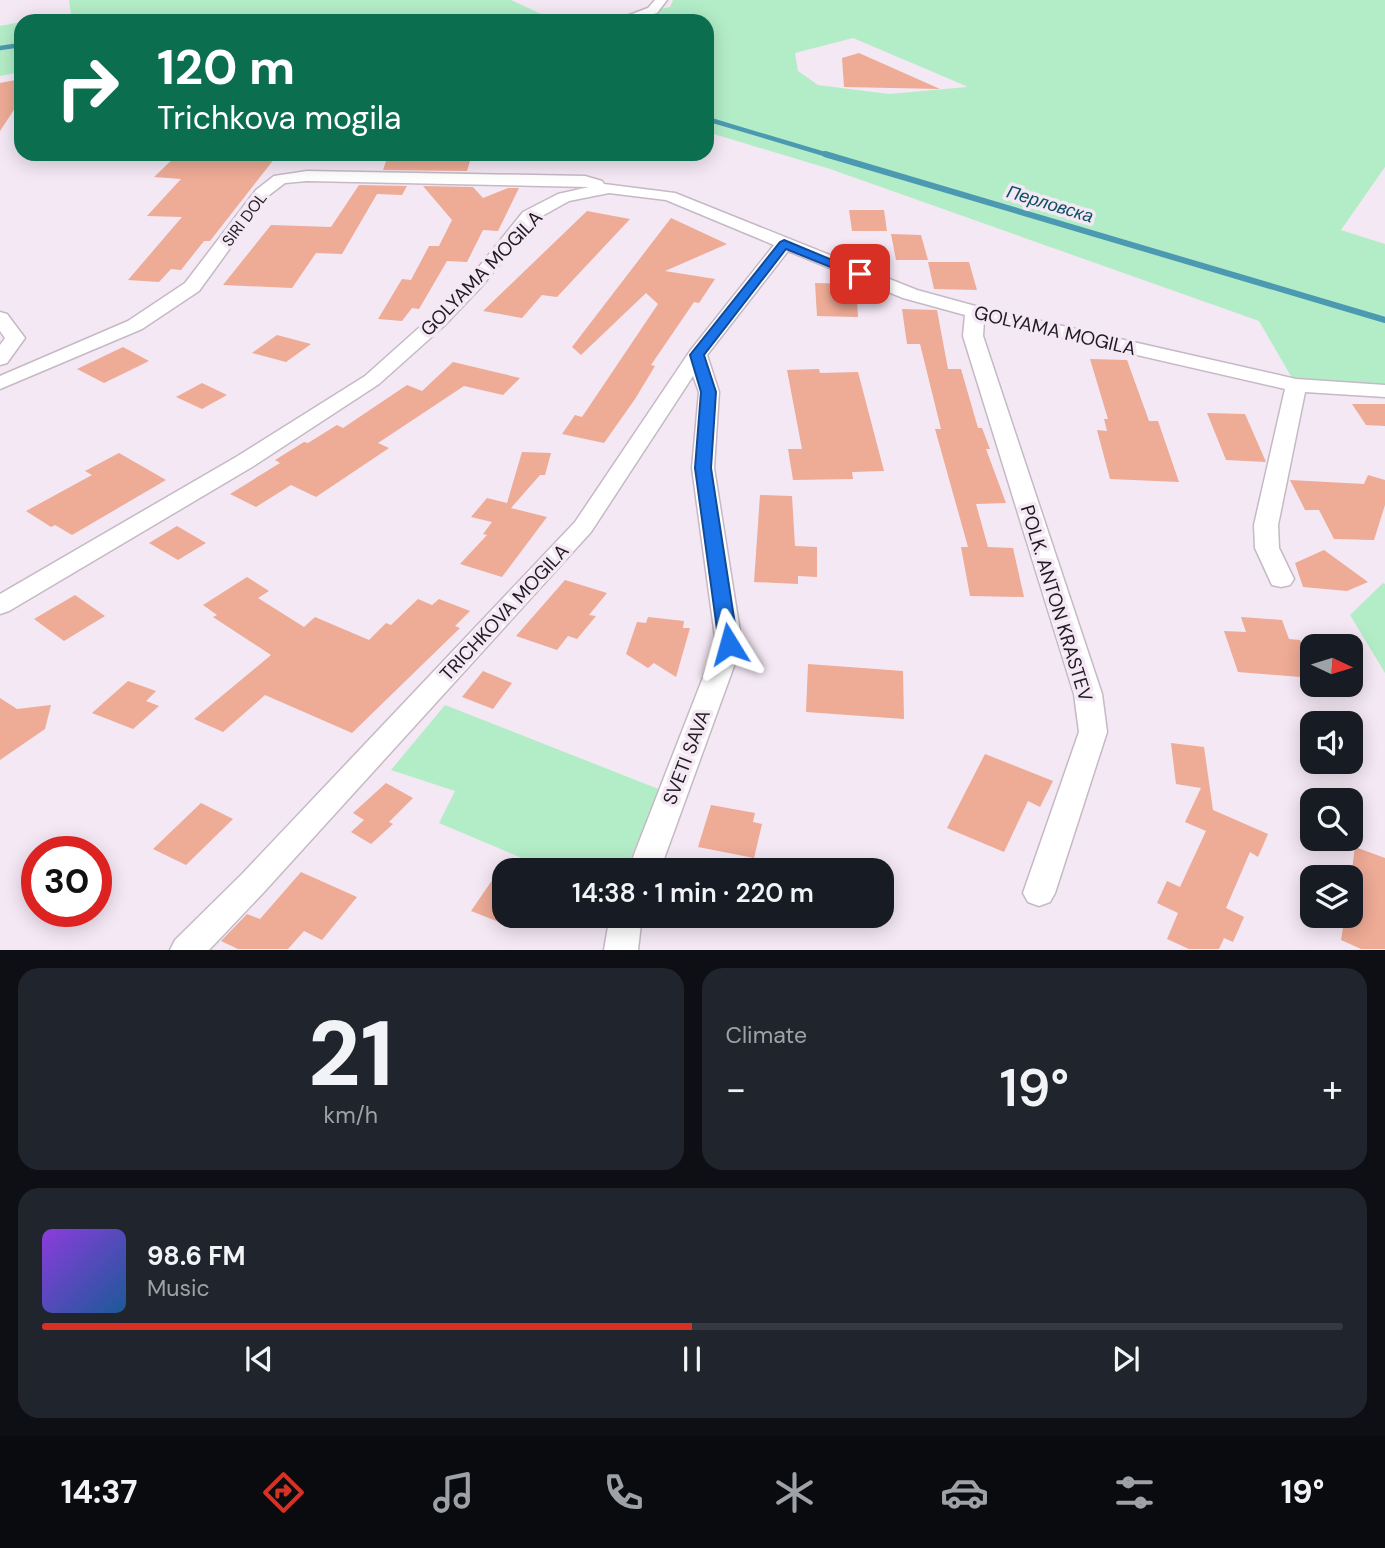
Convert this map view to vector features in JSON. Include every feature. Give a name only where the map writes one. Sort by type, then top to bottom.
[{"type":"street","points":[[645,14],[657,8],[661,0]]},
{"type":"street","name":"SIRI DOL","points":[[0,383],[135,325],[192,287],[262,193],[280,179],[307,176],[584,181],[609,188]]},
{"type":"street","name":"GOLYAMA MOGILA","points":[[0,605],[244,462],[372,380],[476,282],[529,216],[564,197],[609,188],[669,196],[911,294],[975,312],[1296,385],[1385,391]]},
{"type":"street","name":"TRICHKOVA MOGILA","points":[[187,950],[253,883],[583,527],[697,355],[784,244]]},
{"type":"street","name":"POLK. ANTON KRASTEV","points":[[975,312],[973,336],[1088,694],[1093,732],[1039,892]]},
{"type":"street","points":[[0,318],[15,338],[0,359]]},
{"type":"street","name":"SVETI SAVA","points":[[648,858],[729,644],[703,468],[709,392],[697,355]]},
{"type":"street","points":[[1280,579],[1267,548],[1266,525],[1296,385]]},
{"type":"street","points":[[621,950],[624,928]]},
{"type":"green space","points":[[69,0],[511,0],[541,14],[71,14]]},
{"type":"green space","points":[[673,0],[1385,0],[1385,167],[1341,230],[1385,244],[1385,391],[1296,385],[1259,321],[830,169],[714,134],[714,14],[634,14],[670,7]],"holes":[[[853,38],[967,87],[889,94],[818,85],[798,71],[795,53]]]},
{"type":"green space","points":[[14,23],[14,73],[0,76],[0,26]]},
{"type":"green space","points":[[1385,584],[1385,673],[1363,634],[1350,615]]},
{"type":"green space","points":[[445,705],[661,790],[630,858],[522,858],[439,823],[455,791],[391,770]]},
{"type":"building","points":[[859,53],[940,89],[844,87],[842,58]]},
{"type":"building","points":[[14,80],[14,110],[0,131],[0,83]]},
{"type":"building","points":[[171,161],[273,161],[210,241],[204,241],[181,270],[171,269],[159,282],[128,280],[182,217],[147,216],[181,179],[154,177]]},
{"type":"building","points":[[386,161],[470,161],[467,171],[383,170]]},
{"type":"building","points":[[359,185],[407,186],[402,195],[377,194],[342,254],[316,253],[292,288],[223,285],[271,225],[331,227]]},
{"type":"building","points":[[423,186],[473,187],[483,198],[508,188],[519,188],[498,231],[483,230],[467,262],[447,261],[419,309],[412,308],[402,321],[378,319],[402,279],[411,280],[429,246],[439,246],[452,220]]},
{"type":"building","points":[[849,210],[884,210],[887,231],[852,231]]},
{"type":"building","points":[[587,211],[630,219],[557,297],[542,295],[522,318],[483,311]]},
{"type":"building","points":[[671,218],[727,244],[665,271],[715,279],[699,303],[694,302],[651,365],[655,366],[604,443],[562,434],[575,415],[582,417],[658,304],[646,293],[581,355],[572,347]]},
{"type":"building","points":[[891,234],[921,235],[928,260],[896,260]]},
{"type":"building","points":[[928,262],[969,262],[977,290],[934,289]]},
{"type":"building","points":[[815,283],[856,284],[858,317],[817,316]]},
{"type":"building","points":[[902,309],[937,310],[948,369],[961,369],[978,428],[982,428],[990,449],[986,449],[1006,503],[976,504],[988,547],[1013,548],[1024,597],[970,596],[961,547],[968,547],[935,429],[941,429],[920,344],[907,344]]},
{"type":"building","points":[[277,335],[311,344],[286,362],[252,353]]},
{"type":"building","points":[[123,347],[149,361],[104,383],[77,369]]},
{"type":"building","points":[[1090,359],[1127,360],[1149,421],[1158,421],[1179,482],[1110,479],[1097,430],[1107,431],[1104,419],[1108,419]]},
{"type":"building","points":[[453,362],[520,378],[503,395],[464,386],[378,443],[389,448],[316,497],[291,485],[256,507],[230,494],[280,463],[275,460],[304,442],[308,443],[337,425],[343,428],[407,385],[422,391]]},
{"type":"building","points":[[819,369],[820,373],[858,372],[884,471],[852,472],[853,479],[793,480],[788,449],[802,449],[787,370]]},
{"type":"building","points":[[202,383],[227,395],[202,409],[176,397]]},
{"type":"building","points":[[1352,404],[1385,404],[1385,426],[1366,425]]},
{"type":"building","points":[[1207,413],[1245,414],[1266,462],[1226,460]]},
{"type":"building","points":[[522,452],[551,453],[545,475],[540,475],[511,508],[547,517],[502,577],[460,564],[487,535],[483,534],[492,522],[471,517],[487,498],[507,503]]},
{"type":"building","points":[[119,453],[166,480],[72,535],[55,525],[51,527],[26,511],[92,475],[85,471]]},
{"type":"building","points":[[1368,475],[1385,480],[1385,505],[1374,540],[1334,539],[1319,510],[1305,510],[1290,480],[1364,484]]},
{"type":"building","points":[[760,495],[792,496],[795,546],[817,547],[817,577],[798,576],[798,584],[754,582]]},
{"type":"building","points":[[177,526],[206,543],[178,560],[149,543]]},
{"type":"building","points":[[1324,550],[1368,582],[1347,591],[1303,587],[1295,563]]},
{"type":"building","points":[[247,577],[269,591],[258,598],[304,627],[315,617],[369,640],[386,623],[391,625],[418,599],[432,605],[439,599],[470,611],[455,626],[460,628],[352,733],[265,695],[223,732],[194,719],[271,655],[213,617],[217,615],[203,605]]},
{"type":"building","points":[[565,580],[607,593],[589,615],[596,616],[577,639],[568,636],[557,650],[516,636]]},
{"type":"building","points":[[75,595],[105,616],[64,641],[34,619]]},
{"type":"building","points":[[648,617],[684,621],[683,628],[690,628],[676,677],[654,663],[648,668],[626,654],[637,622],[646,623]]},
{"type":"building","points":[[1241,617],[1282,620],[1289,639],[1300,640],[1300,677],[1238,672],[1224,631],[1246,632]]},
{"type":"building","points":[[808,664],[903,671],[904,719],[806,712]]},
{"type":"building","points":[[483,671],[512,683],[493,709],[462,697]]},
{"type":"building","points":[[128,681],[156,691],[146,701],[159,706],[133,729],[92,713]]},
{"type":"building","points":[[0,698],[17,709],[51,705],[45,729],[0,760]]},
{"type":"building","points":[[1171,743],[1204,747],[1213,810],[1268,834],[1258,857],[1250,852],[1226,908],[1244,917],[1233,942],[1224,938],[1219,949],[1189,949],[1167,939],[1178,913],[1157,903],[1167,881],[1180,887],[1206,831],[1185,822],[1201,788],[1176,784]]},
{"type":"building","points":[[985,754],[1053,781],[1040,807],[1028,801],[1004,852],[947,828]]},
{"type":"building","points":[[386,783],[413,798],[389,822],[393,824],[371,844],[351,832],[364,820],[353,813]]},
{"type":"building","points":[[201,803],[233,819],[186,865],[153,849]]},
{"type":"building","points":[[711,805],[755,813],[753,822],[762,824],[754,858],[698,847]]},
{"type":"building","points":[[1363,850],[1385,858],[1385,949],[1361,949],[1341,940],[1343,928],[1363,928],[1363,865],[1353,865],[1354,851]]},
{"type":"building","points":[[301,872],[357,897],[322,940],[304,931],[288,949],[238,949],[221,941],[247,914],[260,919]]},
{"type":"building","points":[[492,880],[492,919],[471,911]]},
{"type":"waterway","name":"Перловска","points":[[0,48],[14,46]]},
{"type":"waterway","name":"Перловска","points":[[714,121],[831,156]]},
{"type":"waterway","name":"Перловска","points":[[825,154],[1385,320]]},
{"type":"route","points":[[729,644],[703,468],[709,392],[697,355],[784,244],[860,274]]}]
